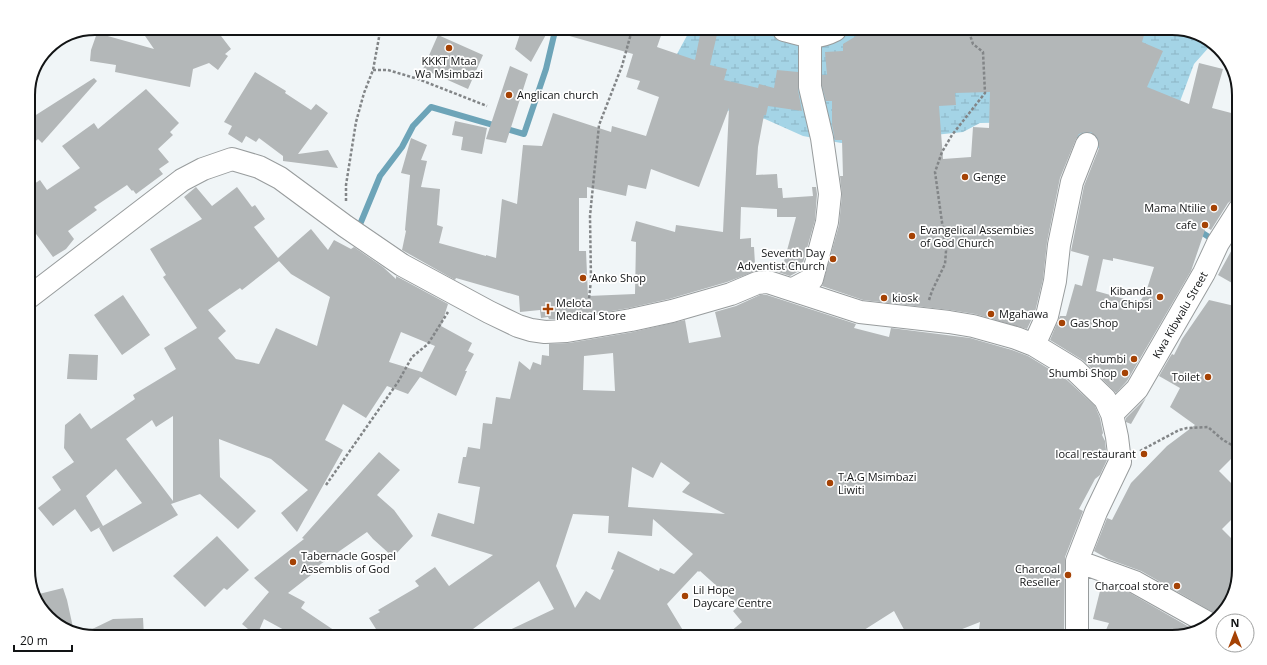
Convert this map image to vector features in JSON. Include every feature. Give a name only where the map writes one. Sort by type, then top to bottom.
[{"type":"street","points":[[803,35],[810,37],[825,35]]},
{"type":"street","points":[[793,289],[812,279],[826,222],[830,194],[822,138],[810,87],[810,37]]},
{"type":"street","points":[[1034,345],[1047,316],[1055,281],[1059,245],[1072,182],[1087,144]]},
{"type":"street","points":[[35,293],[182,180],[203,169],[232,159],[259,167],[280,178],[345,226],[402,264],[518,326],[531,330],[567,331],[631,320],[672,311],[730,294],[757,283],[768,282],[860,312],[949,322],[973,326],[1016,338],[1034,345],[1075,370],[1105,399],[1112,414],[1118,437],[1120,462],[1096,512],[1077,561],[1077,630]]},
{"type":"street","name":"Kwa Kibwalu Street","points":[[1112,414],[1137,389],[1204,273],[1218,243],[1232,221]]},
{"type":"street","points":[[1077,561],[1135,582],[1204,621]]},
{"type":"path","points":[[345,226],[346,185],[356,122],[364,93],[373,70],[379,35]]},
{"type":"path","points":[[586,328],[591,280],[590,216],[599,125],[622,66],[631,35]]},
{"type":"path","points":[[928,320],[930,298],[945,264],[946,251],[935,172],[942,152],[952,135],[985,93],[983,52],[973,44],[970,35]]},
{"type":"path","points":[[373,70],[388,70],[418,79],[487,106]]},
{"type":"path","points":[[326,485],[398,382],[412,357],[428,344],[448,314],[453,292]]},
{"type":"path","points":[[1120,462],[1179,430],[1208,427],[1223,440],[1232,445]]},
{"type":"green space","points":[[687,35],[1172,35],[1192,38],[1209,47],[1194,64],[1170,128],[1102,150],[1078,138],[1030,122],[980,123],[963,132],[841,143],[803,136],[765,119],[712,107],[677,54]]},
{"type":"building","points":[[96,35],[104,35],[154,49],[144,35],[220,35],[231,49],[225,54],[228,56],[218,70],[209,63],[193,69],[190,87],[115,72],[116,65],[90,61],[91,50]]},
{"type":"building","points":[[438,35],[483,55],[468,89],[423,69]]},
{"type":"building","points":[[520,35],[546,35],[531,62],[515,49]]},
{"type":"building","points":[[566,35],[661,35],[657,47],[695,60],[700,35],[717,35],[710,65],[727,69],[724,80],[758,88],[759,84],[774,88],[777,70],[798,72],[798,90],[802,111],[768,106],[766,115],[764,115],[758,147],[756,175],[777,174],[778,188],[782,188],[783,198],[813,196],[812,187],[816,187],[817,194],[815,220],[801,270],[790,276],[772,270],[756,271],[727,282],[669,299],[629,308],[566,319],[549,319],[548,317],[541,318],[540,310],[520,312],[519,296],[456,278],[455,280],[402,250],[406,231],[410,175],[401,173],[411,138],[427,145],[421,160],[427,161],[421,187],[440,189],[437,225],[443,227],[439,243],[496,258],[502,199],[517,204],[523,145],[542,146],[553,113],[611,132],[612,126],[646,136],[659,97],[637,89],[640,81],[626,77],[633,54]],"holes":[[[729,108],[723,232],[676,225],[675,232],[636,221],[631,241],[636,242],[635,294],[588,296],[586,251],[579,251],[579,198],[587,198],[587,187],[626,196],[628,185],[646,189],[651,169],[699,187]],[[741,207],[777,209],[777,217],[796,217],[782,269],[755,264],[754,247],[751,247],[751,238],[740,239]]]},
{"type":"building","points":[[858,35],[1144,35],[1142,42],[1163,51],[1147,87],[1189,104],[1199,63],[1223,69],[1212,108],[1232,113],[1232,200],[1228,203],[1211,230],[1206,227],[1191,271],[1127,381],[1116,393],[1084,361],[1050,340],[1060,316],[1066,316],[1075,284],[1082,286],[1089,256],[1071,251],[1084,186],[1099,148],[1097,137],[1091,132],[1079,134],[1060,178],[1047,242],[1043,279],[1035,312],[1027,329],[975,314],[863,300],[822,286],[839,225],[842,195],[840,176],[843,176],[842,140],[835,140],[832,125],[832,101],[826,101],[822,86],[822,75],[827,75],[825,52],[843,51],[843,44]],"holes":[[[990,92],[989,128],[973,127],[971,157],[943,159],[939,106],[956,105],[955,93]],[[1113,258],[1154,267],[1146,292],[1139,303],[1096,291],[1103,259],[1113,261]]]},
{"type":"building","name":"Anglican church","points":[[510,66],[528,74],[506,143],[486,139]]},
{"type":"building","points":[[255,72],[286,91],[285,93],[311,110],[316,104],[328,113],[298,154],[328,150],[338,168],[283,161],[283,156],[259,138],[256,142],[246,136],[242,143],[228,134],[232,126],[224,122]]},
{"type":"building","points":[[94,78],[97,81],[42,143],[38,139],[35,142],[35,116]]},
{"type":"building","points":[[146,89],[179,123],[170,132],[173,135],[158,149],[169,162],[159,169],[163,174],[136,194],[127,185],[94,207],[97,210],[68,231],[74,239],[66,249],[53,257],[35,233],[35,183],[40,180],[47,190],[80,168],[62,146],[94,123],[98,129]]},
{"type":"building","points":[[455,121],[487,128],[482,154],[461,150],[463,137],[452,135]]},
{"type":"building","points":[[196,187],[212,206],[237,187],[252,207],[255,205],[265,219],[254,227],[278,258],[311,229],[328,250],[334,240],[351,249],[354,247],[383,267],[396,279],[396,276],[448,304],[441,326],[472,343],[468,351],[474,354],[465,371],[467,371],[456,396],[420,377],[408,394],[387,386],[366,418],[343,404],[325,440],[343,450],[297,532],[281,513],[308,490],[271,459],[219,439],[220,477],[256,511],[238,529],[200,494],[171,504],[178,515],[113,552],[99,528],[102,526],[91,532],[75,509],[53,526],[38,508],[61,490],[52,477],[74,462],[64,448],[65,425],[80,413],[91,429],[135,399],[133,395],[176,369],[164,348],[197,328],[163,277],[166,275],[150,249],[202,219],[184,197]],"holes":[[[279,261],[291,274],[330,297],[317,346],[276,328],[259,364],[236,359],[218,338],[226,331],[208,310],[240,288],[242,290]],[[401,332],[435,346],[422,372],[389,362]],[[173,416],[173,501],[126,439],[152,420],[156,427]],[[116,469],[142,503],[103,526],[86,496]]]},
{"type":"building","points":[[1232,249],[1232,283],[1218,275]]},
{"type":"building","points":[[123,295],[150,335],[122,355],[94,315]]},
{"type":"building","points":[[760,295],[767,295],[856,324],[854,328],[889,337],[891,328],[970,338],[1028,356],[1067,380],[1095,406],[1100,418],[1107,460],[1100,475],[1095,479],[1079,509],[1083,511],[1065,557],[1064,630],[979,630],[980,622],[960,630],[904,630],[894,611],[864,630],[732,630],[742,622],[733,611],[739,606],[700,571],[698,571],[667,604],[683,630],[510,630],[554,609],[539,581],[472,630],[377,630],[369,618],[380,612],[378,610],[419,586],[415,581],[435,567],[449,586],[493,555],[431,536],[438,513],[474,524],[480,487],[458,483],[463,457],[466,457],[468,447],[480,449],[483,423],[492,424],[496,397],[510,399],[519,361],[530,370],[533,362],[541,365],[542,355],[549,356],[549,344],[569,343],[633,332],[685,320],[689,343],[721,337],[715,312],[736,306]],"holes":[[[613,353],[615,391],[583,390],[584,356]],[[661,462],[690,483],[682,492],[725,514],[628,507],[632,467],[653,478]],[[573,514],[609,516],[608,533],[652,536],[653,519],[693,554],[674,574],[660,568],[659,571],[618,551],[611,569],[614,570],[600,600],[586,591],[575,608],[556,566]]]},
{"type":"building","points":[[1209,300],[1232,305],[1232,458],[1219,471],[1232,484],[1232,519],[1222,529],[1232,539],[1232,570],[1230,586],[1226,597],[1215,613],[1141,571],[1108,559],[1094,551],[1107,518],[1112,520],[1131,483],[1167,446],[1195,425],[1170,407],[1180,388],[1159,376],[1172,354],[1174,355],[1182,339]]},
{"type":"building","points":[[69,354],[98,355],[97,380],[67,379]]},
{"type":"building","points":[[1146,398],[1131,424],[1126,422],[1126,418]]},
{"type":"building","points":[[379,452],[400,470],[377,495],[394,510],[413,536],[393,557],[367,532],[318,566],[320,568],[288,593],[305,602],[301,608],[334,630],[284,630],[264,619],[259,630],[248,629],[242,624],[269,592],[254,578],[304,539],[302,538]]},
{"type":"building","points":[[217,536],[249,570],[227,590],[224,588],[205,607],[173,576]]},
{"type":"building","points":[[1102,583],[1130,593],[1190,627],[1172,630],[1106,630],[1109,623],[1093,619]]},
{"type":"building","points":[[63,588],[73,626],[55,615],[45,604],[40,594]]},
{"type":"building","points":[[143,618],[144,630],[91,630],[113,619]]},
{"type":"waterway","points":[[361,222],[380,176],[402,147],[413,126],[431,107],[524,134],[546,69],[554,35]]},
{"type":"waterway","points":[[1198,230],[1215,241]]},
{"type":"place","name":"KKKT Mtaa Wa Msimbazi","points":[[449,48]]},
{"type":"place","name":"Anglican church","points":[[509,95]]},
{"type":"place","name":"Genge","points":[[965,177]]},
{"type":"place","name":"Mama Ntilie","points":[[1214,208]]},
{"type":"place","name":"cafe","points":[[1205,225]]},
{"type":"place","name":"Evangelical Assembies of God Church","points":[[912,236]]},
{"type":"place","name":"Seventh Day Adventist Church","points":[[833,259]]},
{"type":"place","name":"Anko Shop","points":[[583,278]]},
{"type":"place","name":"Kibanda cha Chipsi","points":[[1160,297]]},
{"type":"place","name":"kiosk","points":[[884,298]]},
{"type":"place","name":"Melota Medical Store","points":[[548,309]]},
{"type":"place","name":"Mgahawa","points":[[991,314]]},
{"type":"place","name":"Gas Shop","points":[[1062,323]]},
{"type":"place","name":"shumbi","points":[[1134,359]]},
{"type":"place","name":"Shumbi Shop","points":[[1125,373]]},
{"type":"place","name":"Toilet","points":[[1208,377]]},
{"type":"place","name":"local restaurant","points":[[1144,454]]},
{"type":"place","name":"T.A.G Msimbazi Liwiti","points":[[830,483]]},
{"type":"place","name":"Tabernacle Gospel Assemblis of God","points":[[293,562]]},
{"type":"place","name":"Charcoal Reseller","points":[[1068,575]]},
{"type":"place","name":"Charcoal store","points":[[1177,586]]},
{"type":"place","name":"Lil Hope Daycare Centre","points":[[685,596]]}]
